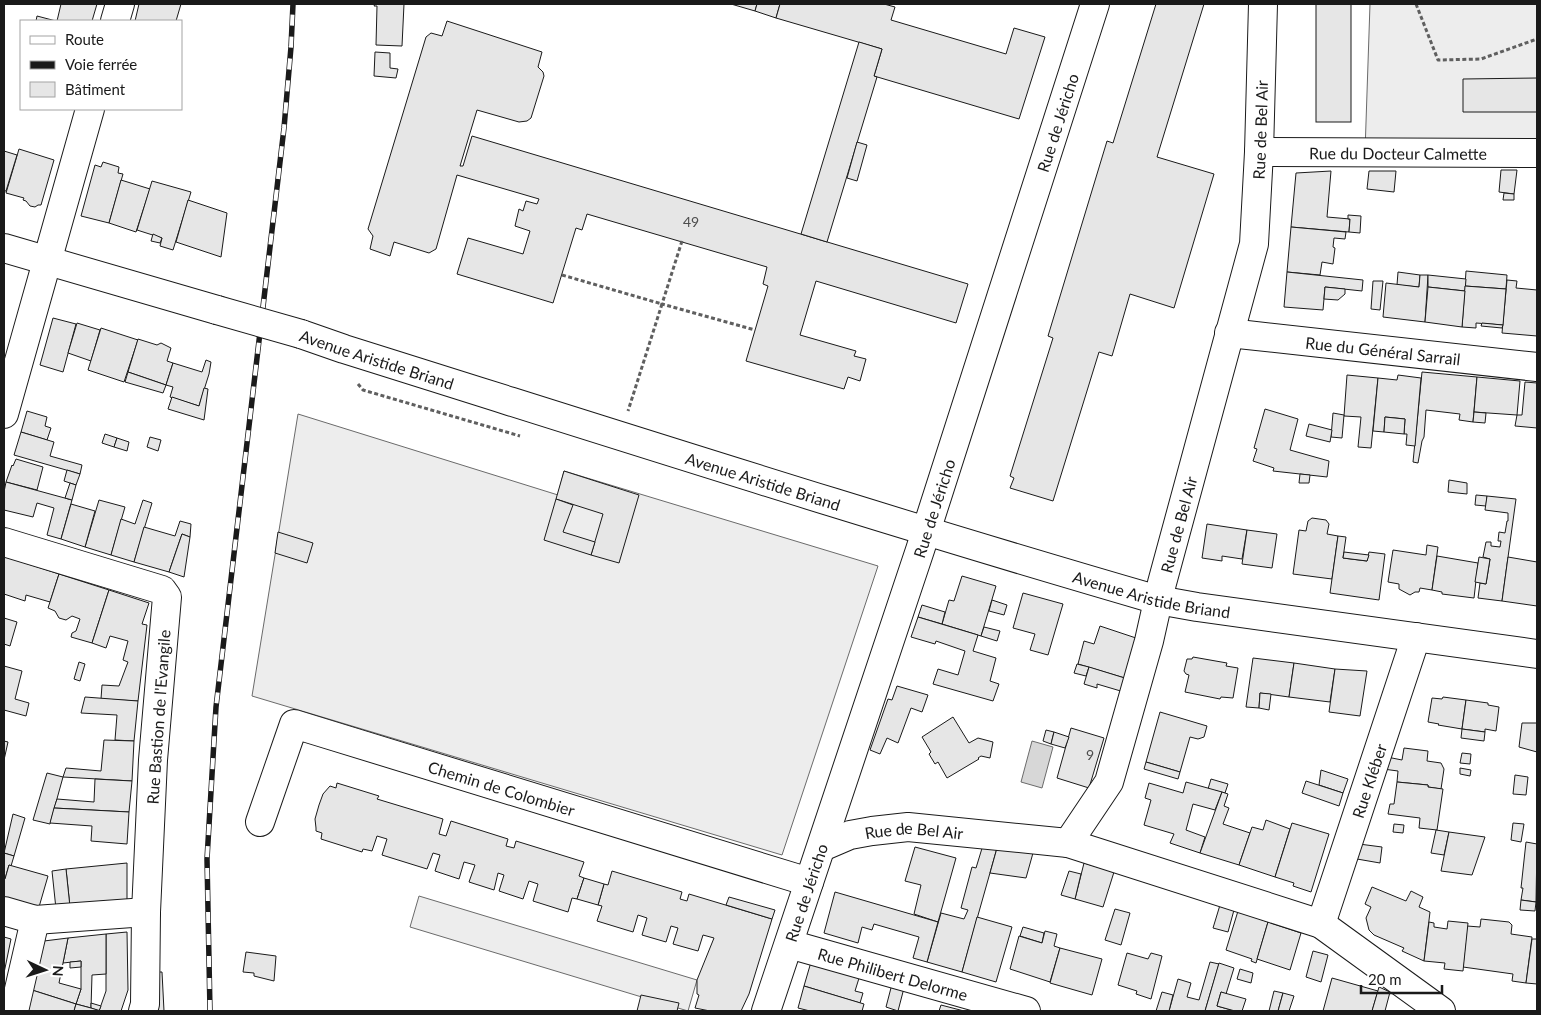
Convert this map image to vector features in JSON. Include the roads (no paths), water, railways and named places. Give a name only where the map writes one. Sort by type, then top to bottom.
[{"type":"street","points":[[115,20],[120,4]]},
{"type":"street","name":"Rue de Jéricho","points":[[766,1011],[822,848],[926,531],[1095,4]]},
{"type":"street","name":"Rue de Bel Air","points":[[822,848],[850,835],[908,827],[1068,843],[1109,782],[1254,244],[1259,152],[1263,4]]},
{"type":"street","points":[[4,414],[90,110]]},
{"type":"street","name":"Rue du Docteur Calmette","points":[[1259,152],[1537,154]]},
{"type":"street","name":"Avenue Aristide Briand","points":[[4,248],[301,334],[926,531],[1158,600],[1537,654]]},
{"type":"street","name":"Rue du Général Sarrail","points":[[1229,334],[1537,367]]},
{"type":"street","name":"Rue Bastion de l'Evangile","points":[[4,542],[162,590],[168,597],[153,760],[146,912],[145,1004],[143,1011]]},
{"type":"street","name":"Rue Kléber","points":[[1321,924],[1416,637]]},
{"type":"street","name":"Chemin de Colombier","points":[[260,822],[294,724],[810,882]]},
{"type":"street","points":[[1068,843],[1321,924],[1440,1011]]},
{"type":"street","points":[[4,911],[35,920],[146,912]]},
{"type":"street","points":[[14,1011],[35,920]]},
{"type":"street","name":"Rue Philibert Delorme","points":[[788,944],[1026,1011]]},
{"type":"railway","points":[[210,1011],[207,859],[216,707],[284,128],[293,4]]}]
